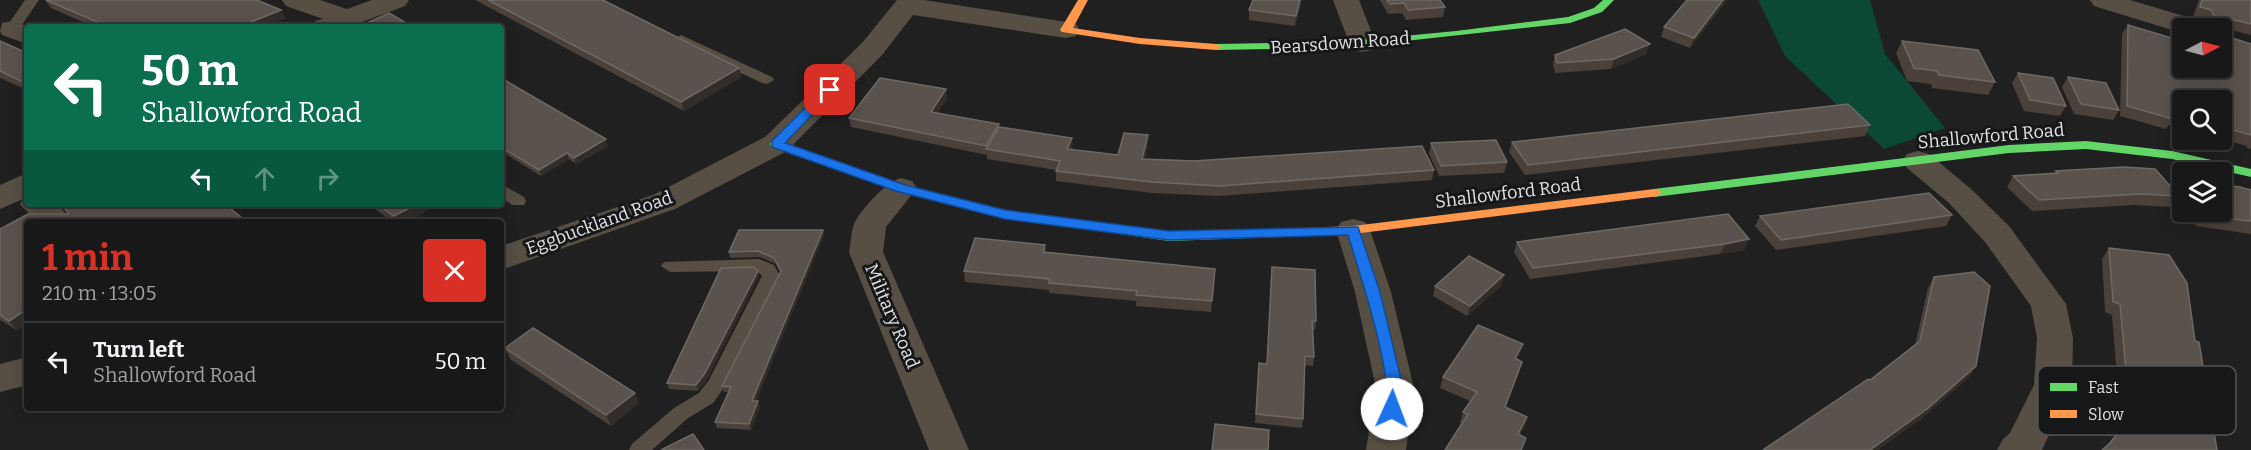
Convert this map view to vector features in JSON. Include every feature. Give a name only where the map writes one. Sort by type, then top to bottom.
[{"type":"street","points":[[295,0],[336,23],[396,0]]},
{"type":"street","points":[[1066,30],[1083,0]]},
{"type":"street","points":[[1346,0],[1362,44]]},
{"type":"street","name":"Bearsdown Road","points":[[908,3],[1066,30],[1203,46],[1265,48],[1362,44],[1570,20],[1598,10],[1609,0]]},
{"type":"street","points":[[2103,0],[2172,21]]},
{"type":"street","name":"Eggbuckland Road","points":[[504,257],[664,202],[776,144],[872,49],[908,3]]},
{"type":"street","name":"Shallowford Road","points":[[776,144],[901,188],[1005,214],[1169,236],[1353,230],[2009,149],[2086,146],[2172,154],[2251,173]]},
{"type":"street","points":[[1918,161],[1960,196],[1997,234],[2048,304],[2055,338],[2054,366]]},
{"type":"street","name":"Military Road","points":[[901,188],[870,225],[866,252],[949,450]]},
{"type":"street","points":[[37,207],[54,219]]},
{"type":"street","points":[[1353,230],[1373,292],[1395,388],[1386,450]]},
{"type":"street","points":[[0,378],[24,372]]},
{"type":"street","points":[[2017,450],[2025,444],[2038,417]]},
{"type":"lane","points":[[19,33],[32,0]]},
{"type":"lane","points":[[672,35],[767,80]]},
{"type":"lane","points":[[504,191],[518,201]]},
{"type":"lane","points":[[639,450],[681,413],[706,398],[716,384],[771,276],[768,268],[759,265],[670,266]]},
{"type":"green space","points":[[1758,0],[1870,0],[1885,54],[1945,128],[1884,149],[1785,56]]},
{"type":"building","points":[[46,0],[257,0],[281,10],[246,24],[102,24]]},
{"type":"building","points":[[488,0],[603,0],[739,68],[681,102]]},
{"type":"building","points":[[1253,0],[1300,0],[1296,16],[1249,10]]},
{"type":"building","points":[[1387,0],[1440,0],[1445,7],[1408,10],[1404,3],[1390,4]]},
{"type":"building","points":[[1687,0],[1723,0],[1694,38],[1664,27]]},
{"type":"building","points":[[2202,0],[2251,0],[2251,24],[2232,18],[2215,18],[2211,10],[2200,7]]},
{"type":"building","points":[[389,13],[408,24],[365,24]]},
{"type":"building","points":[[2128,25],[2172,38],[2172,78],[2232,78],[2232,38],[2251,44],[2251,135],[2232,130],[2232,90],[2172,90],[2172,119],[2127,106]]},
{"type":"building","points":[[1625,29],[1650,44],[1614,59],[1557,63],[1555,55]]},
{"type":"building","points":[[0,41],[24,52],[24,83],[0,71]]},
{"type":"building","points":[[1902,41],[1978,50],[1995,82],[1939,75],[1937,71],[1914,68]]},
{"type":"building","points":[[2018,73],[2053,78],[2066,106],[2030,100]]},
{"type":"building","points":[[2068,77],[2106,83],[2119,110],[2081,104]]},
{"type":"building","points":[[880,78],[946,89],[931,112],[999,124],[986,146],[849,118]]},
{"type":"building","points":[[504,80],[606,139],[574,158],[567,153],[539,170],[504,149]]},
{"type":"building","points":[[1848,104],[1870,125],[1528,165],[1512,142]]},
{"type":"building","points":[[999,127],[1072,138],[1067,149],[1118,155],[1124,133],[1148,135],[1142,159],[1194,161],[1422,146],[1434,170],[1220,186],[1152,182],[1056,171],[1060,161],[986,149]]},
{"type":"building","points":[[1496,140],[1507,162],[1441,166],[1431,143]]},
{"type":"building","points":[[2124,167],[2155,169],[2172,188],[2172,196],[2141,194],[2039,200],[2013,176],[2058,173],[2056,171]]},
{"type":"building","points":[[2232,186],[2251,190],[2251,221],[2232,219]]},
{"type":"building","points":[[1929,193],[1952,215],[1781,240],[1760,216]]},
{"type":"building","points":[[63,207],[229,207],[243,219],[24,219],[24,311],[9,321],[0,315],[0,229],[28,214],[69,214]]},
{"type":"building","points":[[381,207],[411,207],[394,216]]},
{"type":"building","points":[[1728,214],[1749,239],[1533,268],[1517,242]]},
{"type":"building","points":[[739,230],[823,230],[752,401],[758,401],[749,424],[715,422],[731,387],[722,386],[781,271],[774,258],[758,251],[729,252]]},
{"type":"building","points":[[975,238],[1045,245],[1043,252],[1215,269],[1212,301],[1136,295],[1137,291],[1049,283],[1050,279],[964,271]]},
{"type":"building","points":[[2109,248],[2169,255],[2187,283],[2195,341],[2199,342],[2203,366],[2125,366],[2120,304],[2113,302]]},
{"type":"building","points":[[1469,256],[1504,275],[1470,306],[1435,286]]},
{"type":"building","points":[[754,267],[758,271],[705,373],[696,385],[667,383],[721,268]]},
{"type":"building","points":[[1272,267],[1315,270],[1316,321],[1312,321],[1314,357],[1305,356],[1303,419],[1256,414],[1259,363],[1267,364]]},
{"type":"building","points":[[1974,272],[1990,286],[1976,366],[1927,409],[1870,450],[1763,450],[1868,379],[1870,380],[1920,341],[1934,277]]},
{"type":"building","points":[[1478,325],[1523,344],[1515,358],[1522,362],[1505,407],[1527,417],[1518,434],[1526,438],[1521,450],[1445,450],[1468,414],[1463,412],[1477,392],[1443,377]]},
{"type":"building","points":[[533,328],[635,393],[606,415],[505,348]]},
{"type":"building","points":[[1215,424],[1269,430],[1268,450],[1212,450]]},
{"type":"building","points":[[693,434],[704,450],[661,450]]},
{"type":"building","points":[[2116,435],[2214,435],[2217,450],[2102,450]]},
{"type":"traffic: fast","points":[[1216,47],[1341,45],[1456,34],[1570,20],[1598,10],[1609,0]]},
{"type":"traffic: fast","points":[[776,144],[901,188],[1005,214],[1169,236],[1276,233]]},
{"type":"traffic: fast","points":[[1654,193],[2009,149],[2086,145],[2172,155],[2251,173]]},
{"type":"traffic: slow","points":[[1083,0],[1066,30],[1140,41],[1216,47]]},
{"type":"traffic: slow","points":[[1276,233],[1353,230],[1654,193]]},
{"type":"route","points":[[830,90],[776,144],[901,188],[1005,214],[1169,236],[1353,230],[1373,292],[1395,388],[1392,409]]}]
